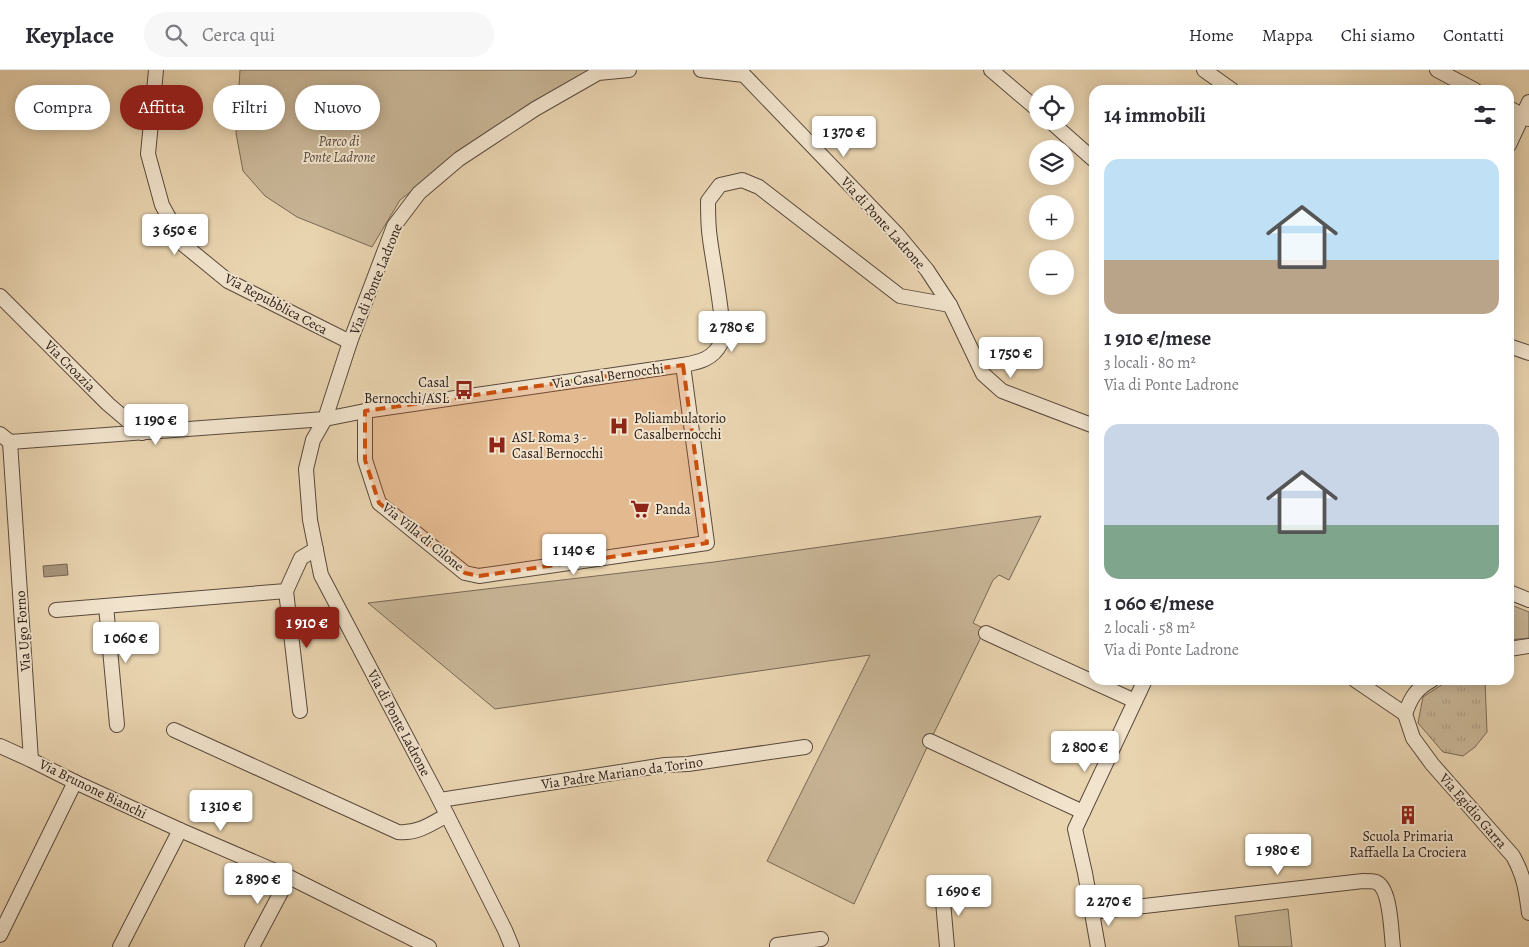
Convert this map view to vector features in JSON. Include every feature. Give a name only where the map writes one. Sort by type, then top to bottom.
[{"type":"street","name":"Via Repubblica Ceca","points":[[156,70],[148,154],[162,205],[184,245],[228,281],[350,342]]},
{"type":"street","name":"Via di Ponte Ladrone","points":[[512,947],[440,800],[321,575],[310,520],[306,469],[314,440],[325,419],[350,342],[394,226],[419,193],[460,159],[535,109],[598,73],[629,70]]},
{"type":"street","name":"Via di Ponte Ladrone","points":[[702,70],[742,72],[897,234],[927,270],[950,305],[983,374],[1002,391],[1089,424]]},
{"type":"street","points":[[991,70],[1029,102]]},
{"type":"street","points":[[1204,70],[1225,85]]},
{"type":"street","points":[[1437,70],[1466,85]]},
{"type":"street","points":[[1514,109],[1527,112],[1514,136]]},
{"type":"street","points":[[1060,130],[1089,156]]},
{"type":"street","name":"Via Casal Bernocchi","points":[[5,438],[142,433],[325,419],[683,366],[703,361],[715,353],[723,341],[709,238],[708,200],[720,185],[742,180],[759,187],[900,296],[950,305]]},
{"type":"street","name":"Via Croazia","points":[[0,296],[108,404],[142,433]]},
{"type":"street","points":[[1514,348],[1529,353]]},
{"type":"street","name":"Via Villa di Cilone","points":[[365,412],[365,460],[379,503],[465,573],[478,576],[680,547],[707,543],[683,366]]},
{"type":"street","name":"Via Ugo Forno","points":[[5,438],[31,760]]},
{"type":"street","points":[[300,710],[286,591],[301,558],[316,549]]},
{"type":"street","points":[[56,610],[286,591]]},
{"type":"street","points":[[1514,594],[1529,600]]},
{"type":"street","points":[[106,606],[117,725]]},
{"type":"street","points":[[986,633],[1089,680]]},
{"type":"street","points":[[1514,648],[1528,645]]},
{"type":"street","points":[[1100,685],[1135,701]]},
{"type":"street","points":[[1098,947],[1075,829],[1143,685]]},
{"type":"street","points":[[1362,685],[1405,714],[1412,696],[1423,685]]},
{"type":"street","name":"Via Egidio Garra","points":[[1405,714],[1413,738],[1432,764],[1513,856],[1521,871],[1529,913]]},
{"type":"street","points":[[174,730],[398,832],[416,832],[447,815]]},
{"type":"street","points":[[930,742],[1083,812]]},
{"type":"street","name":"Via Brunone Bianchi","points":[[0,746],[180,830],[290,877],[429,947]]},
{"type":"street","name":"Via Padre Mariano da Torino","points":[[440,800],[656,766],[688,764],[805,746]]},
{"type":"street","points":[[0,935],[75,782]]},
{"type":"street","points":[[120,947],[180,830]]},
{"type":"street","points":[[252,947],[290,877]]},
{"type":"street","points":[[1092,912],[1363,881],[1375,882],[1384,889],[1388,903],[1393,947]]},
{"type":"street","points":[[942,890],[947,947]]},
{"type":"street","points":[[777,947],[777,945],[821,939]]},
{"type":"highlighted area","points":[[683,365],[707,543],[479,576],[465,573],[379,503],[365,460],[365,411]]},
{"type":"green space","name":"Parco di Ponte Ladrone","points":[[240,70],[590,70],[488,131],[400,200],[372,247],[297,217],[265,196],[243,171],[236,130],[285,130],[285,85],[239,85]]},
{"type":"green space","points":[[1041,516],[1009,580],[999,575],[993,580],[973,623],[985,629],[854,904],[767,861],[870,655],[495,709],[368,603],[714,562]]},
{"type":"green space","points":[[1514,606],[1529,612],[1529,638],[1514,640]]},
{"type":"green space","points":[[1441,685],[1485,685],[1487,732],[1475,747],[1463,756],[1443,752],[1418,723],[1423,697]]},
{"type":"green space","points":[[1288,909],[1292,947],[1239,947],[1235,916]]},
{"type":"shaded area","points":[[67,564],[68,575],[44,577],[43,566]]},
{"type":"place","name":"Casal Bernocchi/ASL","points":[[464,390]]},
{"type":"place","name":"Poliambulatorio Casalbernocchi","points":[[619,426]]},
{"type":"place","name":"ASL Roma 3 - Casal Bernocchi","points":[[497,445]]},
{"type":"place","name":"Panda","points":[[640,509]]},
{"type":"place","name":"Scuola Primaria Raffaella La Crociera","points":[[1408,815]]}]
